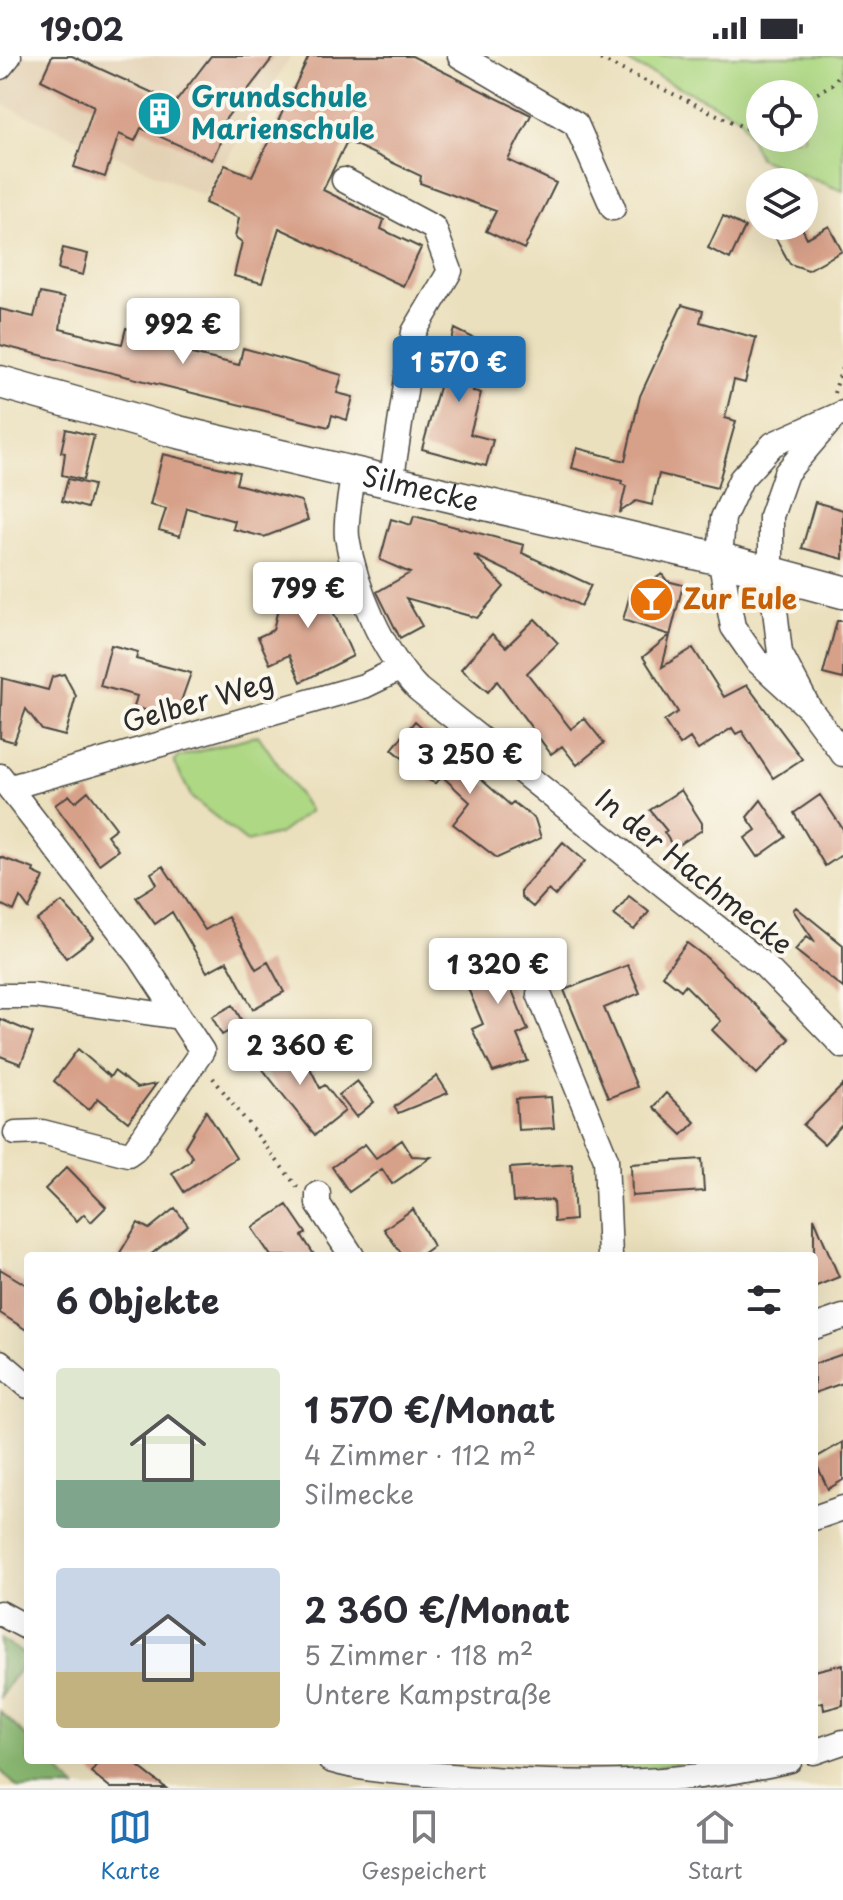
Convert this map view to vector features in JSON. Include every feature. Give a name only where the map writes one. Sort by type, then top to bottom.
[{"type":"main road","name":"Silmecke","points":[[0,382],[178,432],[720,559],[843,592]]},
{"type":"street","points":[[0,67],[9,56]]},
{"type":"street","points":[[460,56],[576,124],[613,208]]},
{"type":"street","points":[[344,180],[434,228],[450,271],[414,332],[391,483]]},
{"type":"street","points":[[809,708],[756,660],[733,627],[720,559],[723,518],[741,479],[773,444],[839,414]]},
{"type":"street","points":[[839,414],[786,473],[771,516],[771,575],[780,653],[809,708],[843,754]]},
{"type":"street","name":"In der Hachmecke","points":[[353,474],[347,535],[359,582],[399,669],[418,689],[765,966],[843,1046]]},
{"type":"street","name":"Gelber Weg","points":[[6,781],[364,686],[399,669]]},
{"type":"street","points":[[6,781],[140,957],[199,1054],[135,1149],[128,1154],[42,1132],[16,1133]]},
{"type":"street","points":[[539,994],[606,1159],[610,1252]]},
{"type":"street","points":[[0,996],[35,996],[179,1017]]},
{"type":"street","points":[[318,1199],[350,1252]]},
{"type":"street","points":[[818,1326],[843,1317]]},
{"type":"street","points":[[0,1362],[24,1383]]},
{"type":"street","points":[[818,1517],[843,1508]]},
{"type":"street","points":[[0,1613],[24,1626]]},
{"type":"street","points":[[818,1751],[843,1742]]},
{"type":"street","points":[[342,1768],[618,1786],[746,1780],[781,1764]]},
{"type":"path","points":[[593,56],[746,129]]},
{"type":"path","points":[[818,93],[832,84],[843,71]]},
{"type":"path","points":[[199,1054],[304,1195],[318,1199]]},
{"type":"shaded area","points":[[14,56],[291,56],[204,196],[0,103],[0,85]]},
{"type":"green space","points":[[616,56],[843,56],[843,191],[818,181],[818,168],[784,168],[759,158],[756,152],[818,152],[818,80],[746,80],[746,130],[740,117]]},
{"type":"green space","points":[[258,735],[310,811],[279,834],[247,842],[192,798],[174,762],[178,757]]},
{"type":"green space","points":[[0,1639],[24,1654],[24,1662],[0,1697]]},
{"type":"green space","points":[[0,1711],[24,1735],[24,1764],[53,1764],[76,1788],[18,1788],[0,1770]]},
{"type":"green space","points":[[616,1764],[673,1764],[643,1770],[616,1769]]},
{"type":"building","name":"Grundschule Marienschule","points":[[52,56],[72,56],[175,103],[211,56],[274,56],[221,125],[227,127],[212,160],[141,128],[135,141],[119,134],[105,177],[74,167],[94,106],[41,80]]},
{"type":"building","points":[[309,56],[412,56],[531,115],[508,160],[556,183],[524,249],[486,231],[496,211],[420,183],[421,176],[347,141],[323,190],[384,220],[381,229],[421,248],[403,286],[279,228],[262,283],[234,276],[242,242],[235,237],[239,218],[205,203],[225,165],[252,176]]},
{"type":"building","points":[[723,216],[745,227],[730,259],[708,248]]},
{"type":"building","points":[[829,226],[842,251],[808,270],[790,264],[777,240],[818,240],[818,232]]},
{"type":"building","points":[[63,248],[88,254],[83,275],[58,269]]},
{"type":"building","points":[[40,293],[64,298],[60,329],[122,344],[126,328],[148,334],[150,327],[174,332],[170,349],[239,365],[243,348],[342,375],[337,393],[353,397],[347,420],[332,415],[329,427],[0,345],[0,309],[34,317]]},
{"type":"building","points":[[682,305],[703,311],[700,322],[756,338],[745,383],[734,380],[725,418],[736,421],[717,488],[659,474],[652,505],[636,501],[620,512],[626,486],[621,484],[622,481],[572,468],[577,448],[625,461],[640,396]]},
{"type":"building","points":[[455,329],[492,347],[473,391],[481,393],[470,434],[493,440],[486,466],[422,449]]},
{"type":"building","points":[[66,429],[94,436],[83,480],[62,475],[65,453],[61,452]]},
{"type":"building","points":[[163,454],[239,472],[236,484],[301,501],[308,520],[264,537],[233,529],[235,521],[187,508],[180,536],[159,530],[166,509],[150,505]]},
{"type":"building","points":[[68,479],[93,485],[87,508],[62,501]]},
{"type":"building","points":[[815,502],[843,510],[843,559],[802,548]]},
{"type":"building","points":[[414,516],[524,545],[522,553],[591,585],[581,606],[474,555],[504,587],[477,618],[406,598],[422,626],[400,638],[377,592],[410,573],[380,560],[391,519],[411,525]]},
{"type":"building","points":[[662,574],[667,581],[683,585],[662,667],[693,648],[724,697],[747,685],[802,759],[773,778],[742,731],[736,734],[732,728],[698,750],[690,738],[680,745],[664,721],[678,712],[643,657],[670,635],[623,620],[632,587],[649,591],[652,581]]},
{"type":"building","points":[[332,576],[343,602],[331,607],[353,656],[301,682],[289,655],[270,664],[258,637],[273,630],[281,596]]},
{"type":"building","points":[[535,619],[558,643],[527,673],[571,729],[584,718],[604,743],[577,765],[562,746],[551,754],[497,681],[488,692],[461,669],[492,634],[506,647]]},
{"type":"building","points":[[837,621],[843,621],[843,679],[823,674]]},
{"type":"building","points":[[111,645],[138,652],[136,659],[191,673],[175,718],[134,707],[137,696],[100,686]]},
{"type":"building","points":[[64,674],[76,696],[65,736],[42,730],[26,709],[14,742],[0,738],[2,678],[48,690],[52,677]]},
{"type":"building","points":[[415,721],[510,805],[513,802],[535,819],[541,838],[497,858],[453,824],[470,802],[443,777],[435,783],[430,781],[392,749]]},
{"type":"building","points":[[681,790],[702,823],[702,830],[674,848],[664,832],[667,831],[650,810]]},
{"type":"building","points":[[88,791],[116,828],[107,835],[118,850],[99,864],[55,805],[69,795],[75,802]]},
{"type":"building","points":[[820,795],[843,829],[843,854],[825,866],[794,813]]},
{"type":"building","points":[[761,800],[786,837],[758,857],[745,838],[756,830],[747,817]]},
{"type":"building","points":[[563,842],[585,861],[555,896],[548,890],[533,907],[521,897],[521,890]]},
{"type":"building","points":[[0,857],[34,869],[33,872],[44,877],[29,909],[20,897],[14,911],[0,904]]},
{"type":"building","points":[[163,866],[205,930],[228,917],[256,969],[268,962],[284,992],[253,1009],[227,961],[207,972],[172,912],[155,924],[136,897],[157,884],[151,873]]},
{"type":"building","points":[[629,896],[649,912],[634,930],[614,915]]},
{"type":"building","points":[[62,902],[94,937],[66,958],[37,920]]},
{"type":"building","points":[[796,907],[843,945],[843,988],[795,950],[807,936],[815,942],[793,910]]},
{"type":"building","points":[[687,943],[707,958],[790,1039],[757,1074],[712,1030],[721,1021],[685,985],[681,990],[662,975]]},
{"type":"building","points":[[512,944],[525,962],[526,978],[510,985],[528,1030],[517,1035],[528,1061],[493,1072],[472,1029],[483,1024],[459,967]]},
{"type":"building","points":[[628,965],[640,993],[604,1008],[637,1087],[608,1098],[564,990]]},
{"type":"building","points":[[233,1005],[243,1023],[222,1035],[212,1017]]},
{"type":"building","points":[[0,1019],[33,1033],[21,1064],[0,1056]]},
{"type":"building","points":[[280,1038],[306,1071],[310,1068],[320,1088],[325,1085],[345,1111],[315,1135],[261,1067],[265,1064],[258,1055]]},
{"type":"building","points":[[78,1049],[110,1077],[114,1071],[137,1088],[156,1084],[128,1122],[98,1098],[89,1110],[54,1081]]},
{"type":"building","points":[[437,1076],[448,1093],[398,1113],[394,1107]]},
{"type":"building","points":[[357,1081],[374,1102],[356,1117],[339,1095]]},
{"type":"building","points":[[843,1085],[843,1124],[824,1144],[803,1125]]},
{"type":"building","points":[[666,1093],[695,1122],[682,1135],[653,1107]]},
{"type":"building","points":[[551,1097],[554,1128],[518,1130],[516,1099]]},
{"type":"building","points":[[206,1111],[236,1158],[184,1192],[172,1173],[190,1161],[192,1157],[185,1146]]},
{"type":"building","points":[[402,1140],[412,1156],[431,1157],[392,1184],[382,1169],[349,1192],[332,1167],[365,1144],[376,1158]]},
{"type":"building","points":[[702,1159],[704,1191],[632,1196],[631,1164]]},
{"type":"building","points":[[572,1164],[575,1220],[554,1222],[553,1200],[513,1202],[510,1168]]},
{"type":"building","points":[[67,1167],[106,1207],[91,1222],[84,1214],[77,1221],[45,1189]]},
{"type":"building","points":[[287,1205],[306,1233],[302,1236],[312,1252],[268,1252],[252,1228]]},
{"type":"building","points":[[175,1208],[188,1225],[154,1252],[120,1252],[138,1223],[149,1229]]},
{"type":"building","points":[[413,1209],[433,1246],[425,1252],[400,1252],[384,1229]]},
{"type":"building","points":[[814,1218],[839,1277],[818,1285],[818,1252],[814,1252]]},
{"type":"building","points":[[0,1269],[24,1284],[24,1328],[0,1313]]},
{"type":"building","points":[[843,1354],[843,1383],[818,1392],[818,1363]]},
{"type":"building","points":[[843,1442],[843,1480],[828,1489],[818,1468],[818,1457]]},
{"type":"building","points":[[843,1664],[843,1705],[824,1710],[823,1702],[818,1703],[818,1670]]},
{"type":"building","points":[[97,1764],[135,1764],[166,1788],[111,1788],[91,1772]]},
{"type":"place","name":"Grundschule Marienschule","points":[[160,113]]},
{"type":"place","name":"Zur Eule","points":[[652,599]]}]
